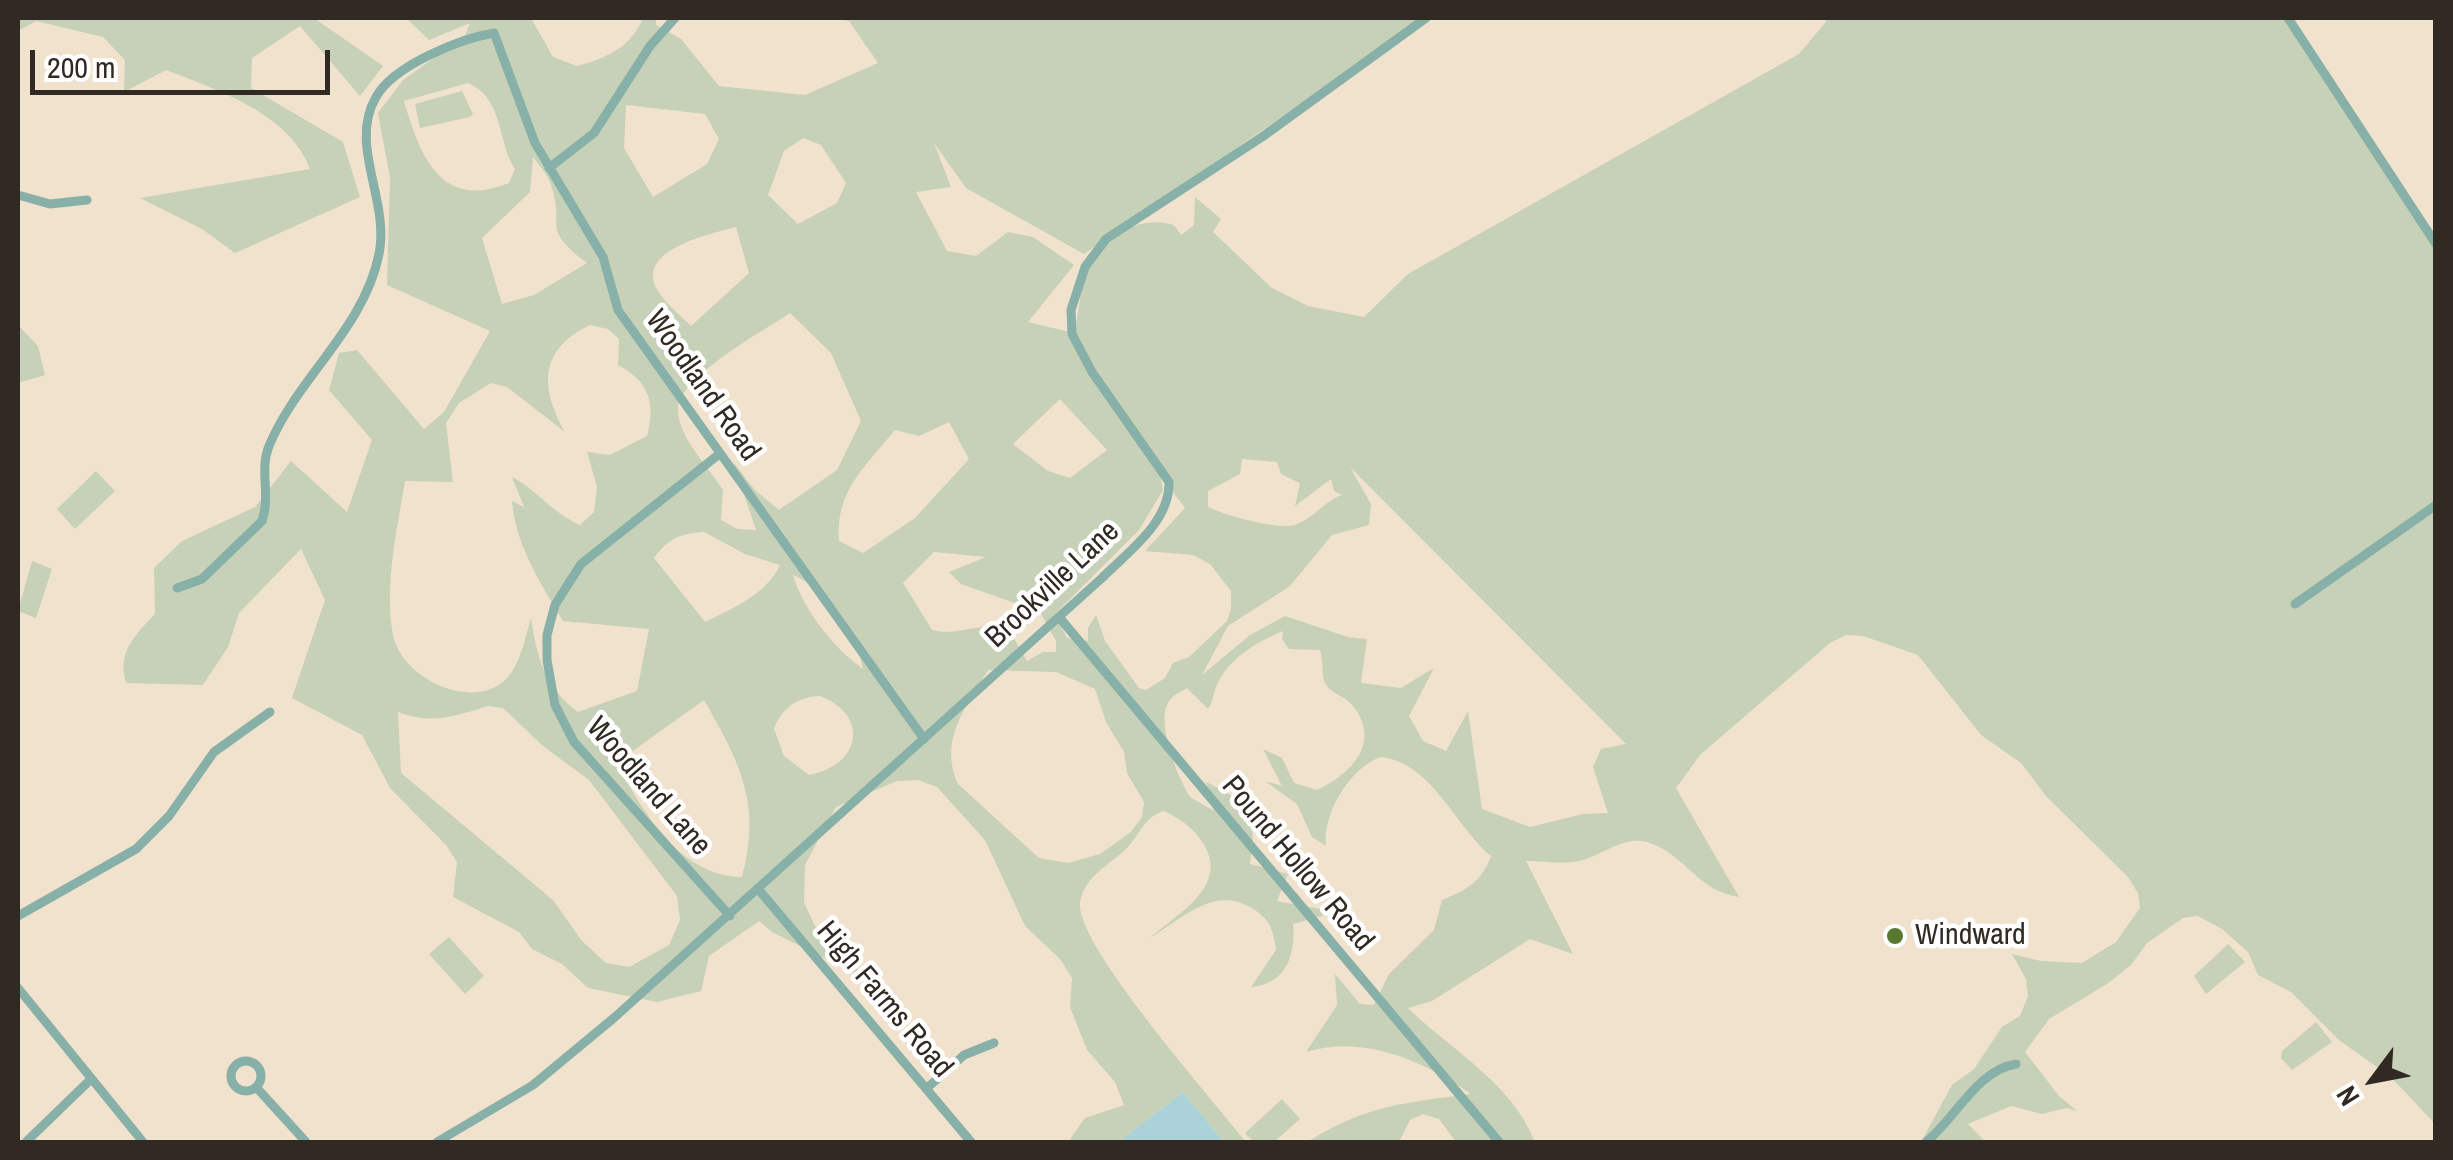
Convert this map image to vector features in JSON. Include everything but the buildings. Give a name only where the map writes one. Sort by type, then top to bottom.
[{"type":"street","points":[[549,168],[594,134],[650,46],[675,18]]},
{"type":"street","name":"Brookville Lane","points":[[438,1142],[533,1085],[730,916],[1144,535],[1169,498],[1164,472],[1092,372],[1072,334],[1073,302],[1094,254],[1114,234],[1262,137],[1426,18]]},
{"type":"street","points":[[2288,18],[2436,244]]},
{"type":"street","name":"Woodland Road","points":[[177,588],[202,579],[262,521],[270,445],[366,294],[378,260],[382,222],[365,141],[376,96],[406,67],[494,33],[535,143],[603,257],[618,310],[924,739]]},
{"type":"street","points":[[18,196],[50,204],[87,200]]},
{"type":"street","name":"Woodland Lane","points":[[718,455],[581,564],[555,605],[547,635],[547,660],[555,705],[574,742],[730,916]]},
{"type":"street","points":[[2295,604],[2436,505]]},
{"type":"street","name":"Pound Hollow Road","points":[[1059,617],[1499,1142]]},
{"type":"street","points":[[18,916],[136,849],[169,816],[214,752],[270,712]]},
{"type":"street","name":"High Farms Road","points":[[759,890],[971,1142]]},
{"type":"street","points":[[18,988],[89,1081],[144,1142]]},
{"type":"street","points":[[926,1089],[964,1055],[994,1042]]},
{"type":"street","points":[[1926,1142],[1949,1124],[1958,1105],[2002,1066],[2016,1064]]},
{"type":"street","points":[[26,1142],[89,1081]]},
{"type":"street","points":[[256,1087],[306,1142]]},
{"type":"green space","points":[[18,18],[314,18],[383,66],[360,96],[300,26],[252,58],[251,88],[343,142],[360,197],[235,253],[202,229],[140,198],[310,169],[286,133],[250,106],[166,70],[124,92],[125,60],[103,37],[36,21],[18,31]]},
{"type":"green space","points":[[406,18],[531,18],[553,57],[577,66],[617,50],[643,18],[656,18],[656,25],[681,39],[719,86],[805,95],[878,63],[849,21],[826,18],[1424,18],[1084,254],[966,188],[934,143],[951,187],[916,192],[947,251],[976,256],[1008,232],[1033,237],[1074,265],[1028,322],[1074,333],[1085,276],[1103,247],[1124,231],[1148,223],[1174,225],[1181,235],[1194,225],[1195,197],[1221,219],[1213,232],[1272,288],[1308,306],[1364,317],[1408,274],[1799,54],[1829,18],[2286,18],[2435,247],[2435,1124],[2391,1077],[2339,1040],[2291,992],[2258,975],[2248,952],[2222,929],[2198,916],[2183,918],[2147,943],[2131,965],[2107,984],[2049,1019],[2025,1052],[2059,1096],[2077,1111],[2067,1108],[2042,1114],[2011,1106],[1968,1124],[1986,1142],[1921,1142],[1952,1085],[1974,1069],[2002,1027],[2020,1016],[2028,996],[2026,979],[2012,954],[2041,961],[2082,963],[2116,942],[2140,908],[2138,893],[2128,877],[2046,796],[2021,763],[1981,735],[1918,655],[1863,636],[1846,635],[1830,643],[1701,754],[1676,788],[1739,897],[1712,887],[1672,855],[1647,842],[1619,844],[1573,862],[1526,861],[1573,954],[1530,939],[1432,1001],[1408,1008],[1496,1085],[1535,1142],[1456,1142],[1439,1119],[1423,1114],[1410,1120],[1399,1142],[1307,1142],[1367,1113],[1405,1103],[1471,1094],[1434,1071],[1392,1054],[1349,1046],[1306,1052],[1337,1005],[1335,974],[1360,1004],[1374,1005],[1389,974],[1434,930],[1442,900],[1472,884],[1491,856],[1428,783],[1399,762],[1381,757],[1359,771],[1340,794],[1329,820],[1326,846],[1312,837],[1297,804],[1265,781],[1282,786],[1263,749],[1282,758],[1294,783],[1317,790],[1351,766],[1359,756],[1364,732],[1353,706],[1326,684],[1320,650],[1289,649],[1282,639],[1283,631],[1236,659],[1221,677],[1208,709],[1187,688],[1172,698],[1165,712],[1167,737],[1190,797],[1214,811],[1206,782],[1233,797],[1248,812],[1253,833],[1250,864],[1288,874],[1277,901],[1336,912],[1293,924],[1293,946],[1286,966],[1273,980],[1251,987],[1276,950],[1269,924],[1248,906],[1222,900],[1209,903],[1150,938],[1199,895],[1210,870],[1209,856],[1201,840],[1185,823],[1164,811],[1147,822],[1127,848],[1091,880],[1080,906],[1086,927],[1124,989],[1246,1142],[1224,1142],[1183,1092],[1118,1142],[1068,1142],[1085,1118],[1124,1105],[1115,1082],[1087,1050],[1070,1007],[1072,978],[1060,959],[1025,926],[985,840],[937,787],[918,780],[897,781],[836,807],[805,865],[804,902],[815,926],[838,944],[864,978],[772,932],[759,921],[709,956],[701,991],[657,1002],[588,988],[562,964],[532,949],[519,932],[453,897],[457,862],[446,845],[390,788],[362,735],[292,698],[325,600],[301,549],[239,613],[228,647],[203,685],[126,683],[124,672],[130,645],[155,614],[154,568],[182,541],[255,507],[291,461],[347,512],[372,440],[329,390],[339,353],[357,350],[424,429],[444,412],[490,331],[387,285],[390,178],[378,113],[403,80],[465,36],[470,23],[429,40]],"holes":[[[468,83],[488,99],[515,169],[509,183],[485,190],[466,190],[437,173],[417,141],[404,101]],[[626,105],[705,114],[719,139],[707,164],[653,197],[624,148]],[[803,138],[821,145],[846,183],[837,203],[798,224],[768,195],[784,151]],[[533,157],[551,185],[558,234],[587,263],[534,295],[502,304],[482,238],[530,192]],[[736,227],[749,273],[691,326],[661,296],[653,277],[656,265],[665,255],[693,240]],[[790,313],[831,353],[861,421],[837,470],[779,510],[755,490],[733,462],[756,530],[737,529],[721,520],[723,490],[688,441],[678,408],[692,382]],[[590,325],[608,329],[619,339],[618,365],[643,386],[651,414],[647,436],[610,455],[587,452],[597,487],[594,512],[580,525],[512,477],[524,507],[512,501],[518,533],[563,621],[649,629],[637,691],[578,712],[550,682],[536,646],[531,618],[510,675],[490,689],[473,692],[438,685],[409,664],[393,635],[391,616],[393,558],[405,481],[453,482],[446,423],[459,403],[491,383],[507,387],[565,432],[548,384],[553,357],[561,345]],[[1060,399],[1107,450],[1070,478],[1048,471],[1013,444]],[[949,422],[969,459],[915,518],[863,553],[839,541],[842,508],[863,468],[895,430],[919,436]],[[1242,459],[1277,462],[1281,474],[1300,483],[1295,506],[1331,479],[1334,491],[1342,495],[1300,523],[1286,526],[1208,507],[1208,491],[1240,474]],[[1350,467],[1626,744],[1601,749],[1593,767],[1608,813],[1583,814],[1530,827],[1482,809],[1468,711],[1446,751],[1423,741],[1409,716],[1434,668],[1401,688],[1361,683],[1367,639],[1348,637],[1285,616],[1250,635],[1202,675],[1228,626],[1290,586],[1332,535],[1369,525],[1371,504]],[[1160,475],[1185,508],[1145,551],[1193,555],[1210,564],[1231,591],[1227,621],[1189,657],[1173,663],[1165,678],[1146,690],[1139,688],[1105,641],[1096,615],[1088,628],[1088,641],[1067,638],[1055,614],[1139,530],[1163,490]],[[704,532],[745,554],[780,565],[758,593],[705,622],[654,558],[675,538]],[[934,552],[986,557],[949,572],[961,584],[1040,612],[1056,641],[1056,652],[1043,652],[1027,661],[1009,630],[999,627],[932,630],[903,583]],[[793,575],[819,591],[840,613],[854,639],[863,669],[812,615]],[[988,670],[1056,672],[1095,689],[1106,722],[1124,752],[1127,773],[1144,802],[1142,817],[1131,832],[1100,854],[1068,863],[1039,858],[958,784],[951,753],[957,724]],[[820,696],[847,716],[853,740],[839,762],[809,775],[784,756],[774,729],[791,705]],[[704,700],[744,785],[750,827],[742,877],[716,873],[693,862],[673,845],[639,802],[599,732],[627,755]],[[488,706],[503,708],[543,746],[589,780],[677,896],[680,920],[669,945],[629,967],[606,963],[582,941],[553,900],[401,773],[398,712],[421,718],[454,716]]]},
{"type":"green space","points":[[462,91],[473,114],[470,117],[420,128],[415,104]]},
{"type":"green space","points":[[18,325],[38,346],[45,375],[18,383]]},
{"type":"green space","points":[[96,471],[115,491],[75,529],[57,509]]},
{"type":"green space","points":[[32,561],[52,569],[36,618],[18,611]]},
{"type":"green space","points":[[449,937],[484,976],[465,994],[429,954]]},
{"type":"green space","points":[[2228,944],[2245,962],[2206,994],[2194,976]]},
{"type":"green space","points":[[2316,1022],[2332,1042],[2292,1070],[2281,1058],[2282,1051]]},
{"type":"green space","points":[[1282,1099],[1300,1119],[1274,1142],[1254,1142],[1245,1133]]},
{"type":"water","points":[[1183,1092],[1224,1142],[1118,1142]]},
{"type":"place","name":"Windward","points":[[1895,936]]}]
